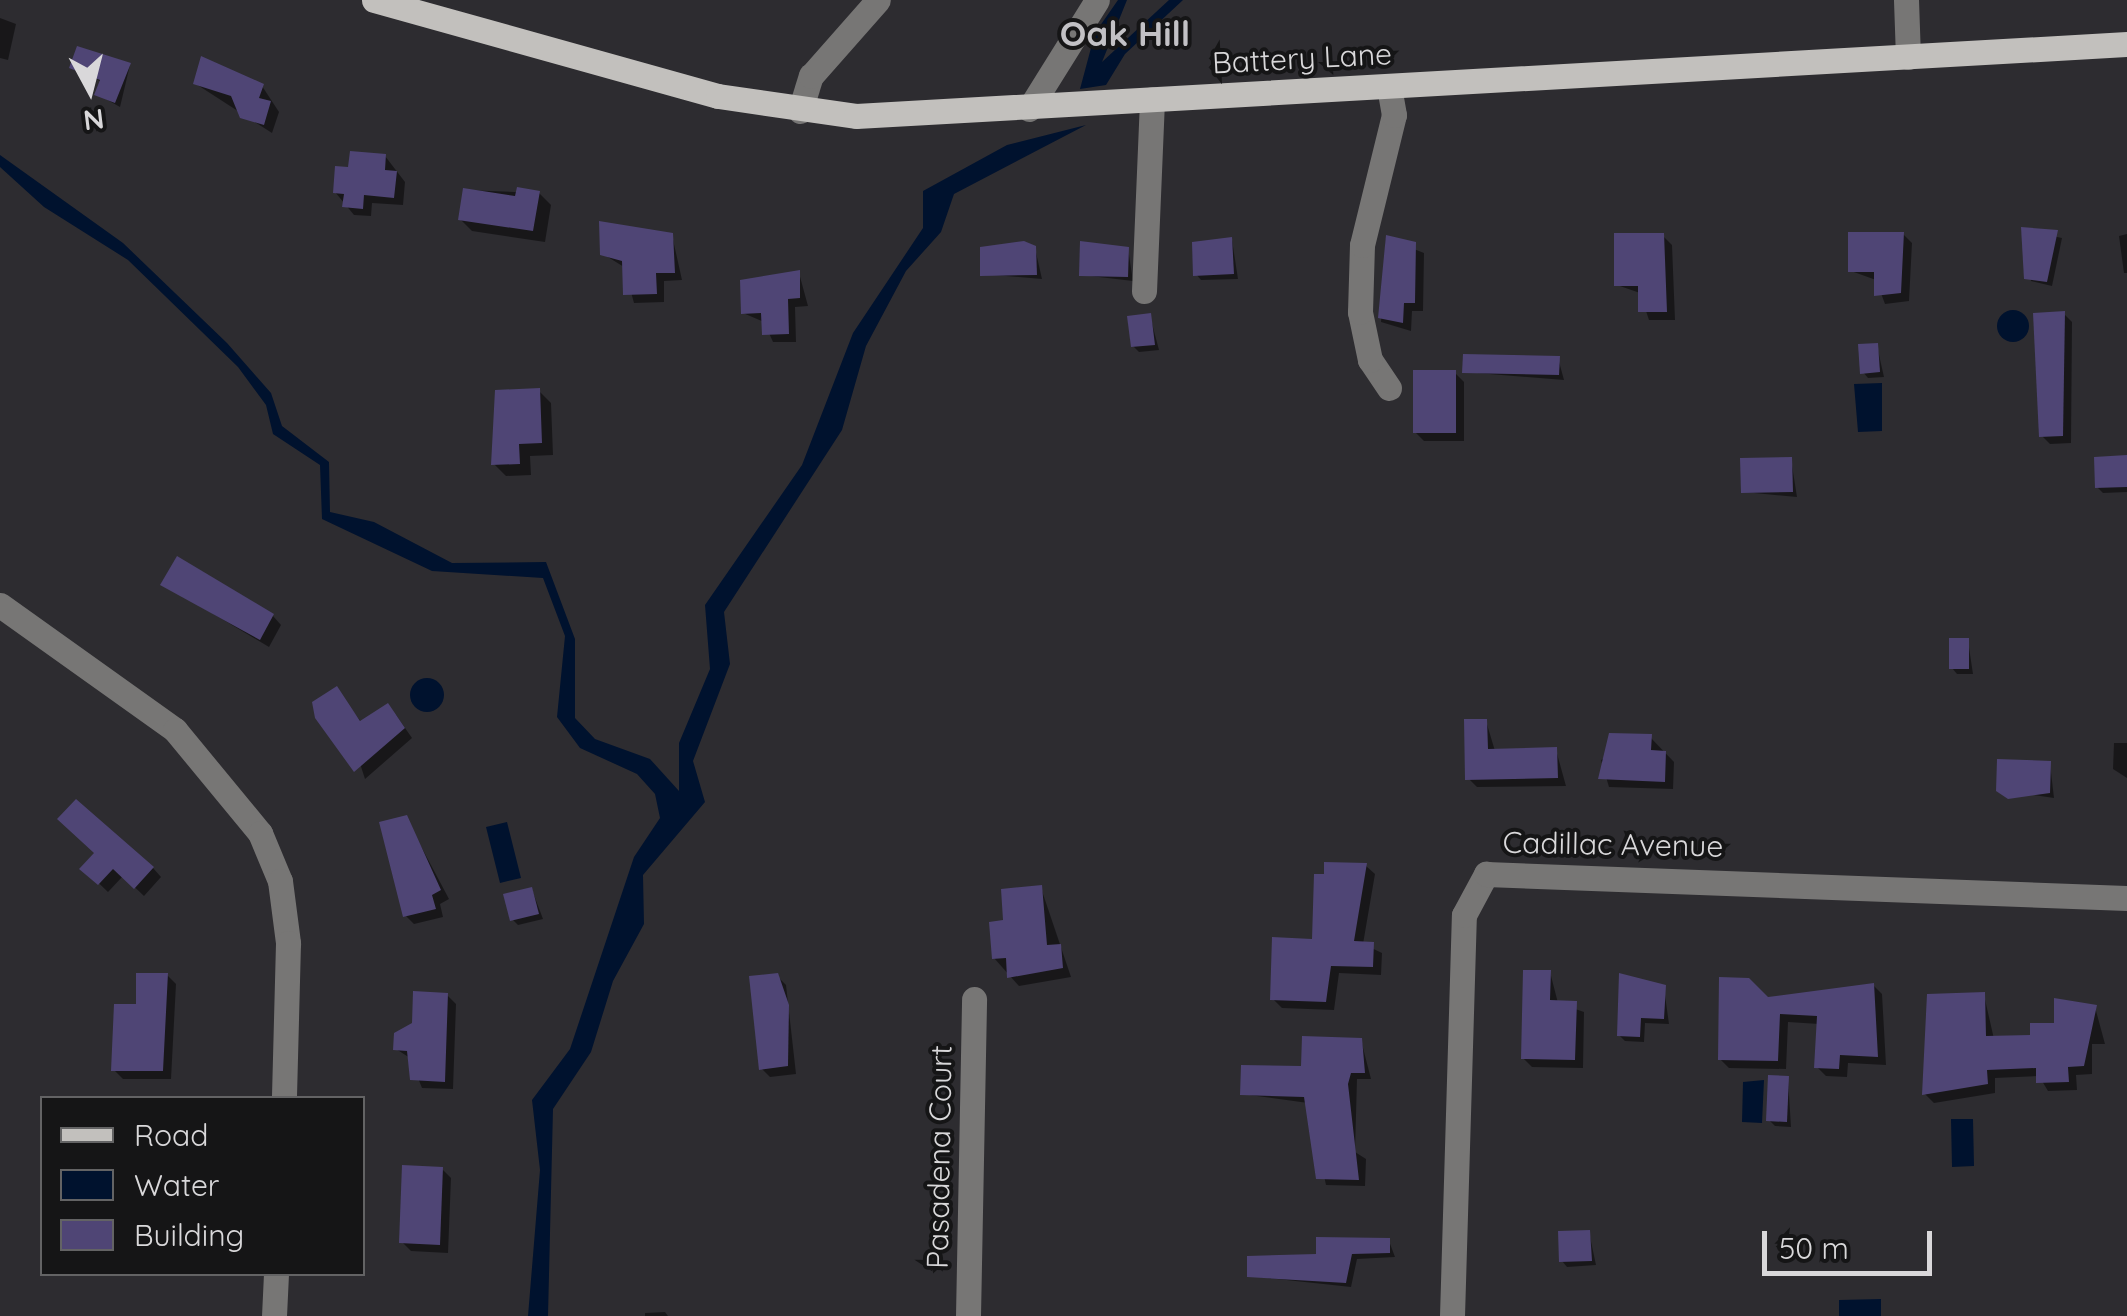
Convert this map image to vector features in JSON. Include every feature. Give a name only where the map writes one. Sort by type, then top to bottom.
[{"type":"main road","name":"Battery Lane","points":[[374,0],[800,112],[1029,109],[2127,44]]},
{"type":"street","points":[[800,112],[812,76],[878,0]]},
{"type":"street","points":[[1029,109],[1096,0]]},
{"type":"street","points":[[1906,0],[1908,57]]},
{"type":"street","points":[[1389,388],[1370,360],[1360,312],[1362,245],[1394,115],[1390,86]]},
{"type":"street","points":[[1144,291],[1152,99]]},
{"type":"street","points":[[0,605],[175,730],[260,833],[280,882],[288,943],[284,1096]]},
{"type":"street","name":"Cadillac Avenue","points":[[1452,1316],[1464,916],[1486,874],[2127,898]]},
{"type":"street","name":"Pasadena Court","points":[[968,1316],[974,1000]]},
{"type":"street","points":[[274,1316],[276,1276]]},
{"type":"water","points":[[1118,0],[1127,0],[1102,62],[1169,0],[1183,0],[1125,54],[1106,85],[1080,89],[1095,33]]},
{"type":"water","points":[[1086,125],[954,194],[941,232],[906,271],[866,346],[842,430],[724,612],[730,664],[693,761],[705,802],[643,875],[644,924],[613,981],[591,1052],[553,1109],[548,1316],[528,1316],[540,1170],[532,1100],[570,1049],[634,857],[660,818],[655,794],[637,774],[580,748],[557,717],[565,636],[543,578],[432,571],[322,519],[320,465],[273,434],[266,405],[238,367],[128,260],[44,207],[0,167],[0,155],[123,243],[227,343],[271,393],[282,426],[329,462],[330,512],[374,522],[452,563],[546,562],[575,639],[575,718],[595,739],[650,759],[679,791],[679,743],[710,669],[705,605],[802,465],[853,333],[923,228],[923,191],[1007,145]]},
{"type":"water","points":[[2013,310],[2024,315],[2029,326],[2024,337],[2013,342],[2002,337],[1997,326],[2002,315]]},
{"type":"water","points":[[1882,383],[1882,431],[1858,432],[1854,384]]},
{"type":"water","points":[[427,678],[439,683],[444,695],[439,707],[427,712],[415,707],[410,695],[415,683]]},
{"type":"water","points":[[507,822],[521,878],[500,883],[486,827]]},
{"type":"water","points":[[1764,1080],[1762,1123],[1742,1122],[1743,1082]]},
{"type":"water","points":[[1951,1119],[1973,1119],[1974,1166],[1952,1167]]},
{"type":"water","points":[[1881,1299],[1881,1316],[1839,1316],[1839,1300]]},
{"type":"building","points":[[77,46],[131,63],[115,103],[94,95],[100,80],[69,68]]},
{"type":"building","points":[[201,56],[264,84],[259,98],[271,101],[264,125],[240,118],[231,96],[193,84]]},
{"type":"building","points":[[350,151],[386,154],[385,170],[397,171],[394,198],[364,195],[363,209],[342,207],[344,194],[333,193],[335,166],[348,167]]},
{"type":"building","points":[[517,187],[540,191],[533,231],[458,220],[463,188],[515,196]]},
{"type":"building","points":[[599,221],[673,233],[675,273],[656,273],[657,294],[623,295],[622,261],[600,255]]},
{"type":"building","points":[[2021,227],[2058,230],[2047,282],[2024,279]]},
{"type":"building","points":[[1848,232],[1904,232],[1901,293],[1874,296],[1874,272],[1848,272]]},
{"type":"building","points":[[1614,233],[1664,233],[1667,312],[1638,312],[1638,286],[1614,286]]},
{"type":"building","points":[[1386,235],[1416,242],[1415,303],[1404,303],[1403,323],[1378,318]]},
{"type":"building","points":[[1232,237],[1234,274],[1193,276],[1192,242]]},
{"type":"building","points":[[1024,241],[1036,246],[1037,275],[980,276],[980,247]]},
{"type":"building","points":[[1080,241],[1129,247],[1128,277],[1079,276]]},
{"type":"building","points":[[800,270],[800,298],[788,299],[789,334],[762,335],[761,313],[741,314],[740,280]]},
{"type":"building","points":[[2065,311],[2063,436],[2039,437],[2033,313]]},
{"type":"building","points":[[1151,313],[1155,345],[1131,347],[1127,316]]},
{"type":"building","points":[[1878,343],[1880,372],[1860,374],[1858,344]]},
{"type":"building","points":[[1463,354],[1560,356],[1559,375],[1462,373]]},
{"type":"building","points":[[1413,370],[1456,370],[1456,433],[1413,433]]},
{"type":"building","points":[[540,388],[542,443],[519,444],[520,464],[491,465],[495,390]]},
{"type":"building","points":[[2127,455],[2127,487],[2095,488],[2094,457]]},
{"type":"building","points":[[1792,457],[1793,492],[1741,493],[1740,458]]},
{"type":"building","points":[[177,556],[274,614],[260,640],[160,585]]},
{"type":"building","points":[[1949,638],[1969,638],[1969,669],[1949,669]]},
{"type":"building","points":[[337,686],[360,721],[388,703],[405,728],[354,772],[315,718],[312,702]]},
{"type":"building","points":[[1464,719],[1487,719],[1488,749],[1557,747],[1558,778],[1465,780]]},
{"type":"building","points":[[1609,733],[1652,734],[1651,750],[1666,751],[1665,782],[1598,779]]},
{"type":"building","points":[[1997,759],[2051,761],[2050,793],[2008,799],[1996,791]]},
{"type":"building","points":[[76,799],[154,867],[134,889],[113,869],[98,885],[79,869],[94,853],[57,819]]},
{"type":"building","points":[[407,815],[441,890],[432,895],[436,909],[403,917],[379,822]]},
{"type":"building","points":[[1324,862],[1367,863],[1354,941],[1374,942],[1373,967],[1331,966],[1326,1002],[1270,1000],[1272,937],[1312,939],[1314,874],[1324,874]]},
{"type":"building","points":[[1042,885],[1047,945],[1061,944],[1063,968],[1007,978],[1006,958],[992,959],[989,922],[1003,920],[1001,889]]},
{"type":"building","points":[[532,887],[539,914],[510,921],[503,894]]},
{"type":"building","points":[[1523,970],[1551,970],[1550,1000],[1577,1001],[1575,1060],[1521,1059]]},
{"type":"building","points":[[136,973],[168,973],[163,1071],[111,1071],[114,1004],[136,1004]]},
{"type":"building","points":[[778,973],[789,1005],[788,1066],[759,1070],[749,976]]},
{"type":"building","points":[[1619,973],[1666,985],[1664,1019],[1641,1018],[1640,1037],[1617,1036]]},
{"type":"building","points":[[1719,977],[1749,978],[1768,997],[1874,983],[1878,1057],[1840,1055],[1839,1069],[1814,1068],[1817,1016],[1780,1014],[1778,1061],[1718,1060]]},
{"type":"building","points":[[413,991],[448,993],[445,1082],[410,1080],[407,1051],[393,1050],[394,1033],[412,1023]]},
{"type":"building","points":[[1985,992],[1986,1036],[2030,1035],[2030,1023],[2054,1023],[2054,998],[2097,1005],[2084,1066],[2068,1067],[2069,1082],[2036,1083],[2036,1068],[1987,1070],[1988,1084],[1922,1095],[1927,994]]},
{"type":"building","points":[[1302,1036],[1362,1038],[1365,1073],[1351,1073],[1348,1084],[1359,1180],[1316,1179],[1304,1097],[1240,1095],[1241,1065],[1301,1066]]},
{"type":"building","points":[[1768,1075],[1789,1076],[1787,1122],[1766,1121]]},
{"type":"building","points":[[402,1165],[443,1167],[440,1245],[399,1243]]},
{"type":"building","points":[[1590,1230],[1592,1261],[1559,1262],[1558,1231]]},
{"type":"building","points":[[1316,1237],[1390,1238],[1390,1253],[1352,1254],[1346,1283],[1247,1277],[1247,1256],[1316,1254]]},
{"type":"district","name":"Oak Hill","points":[[1125,33]]}]
